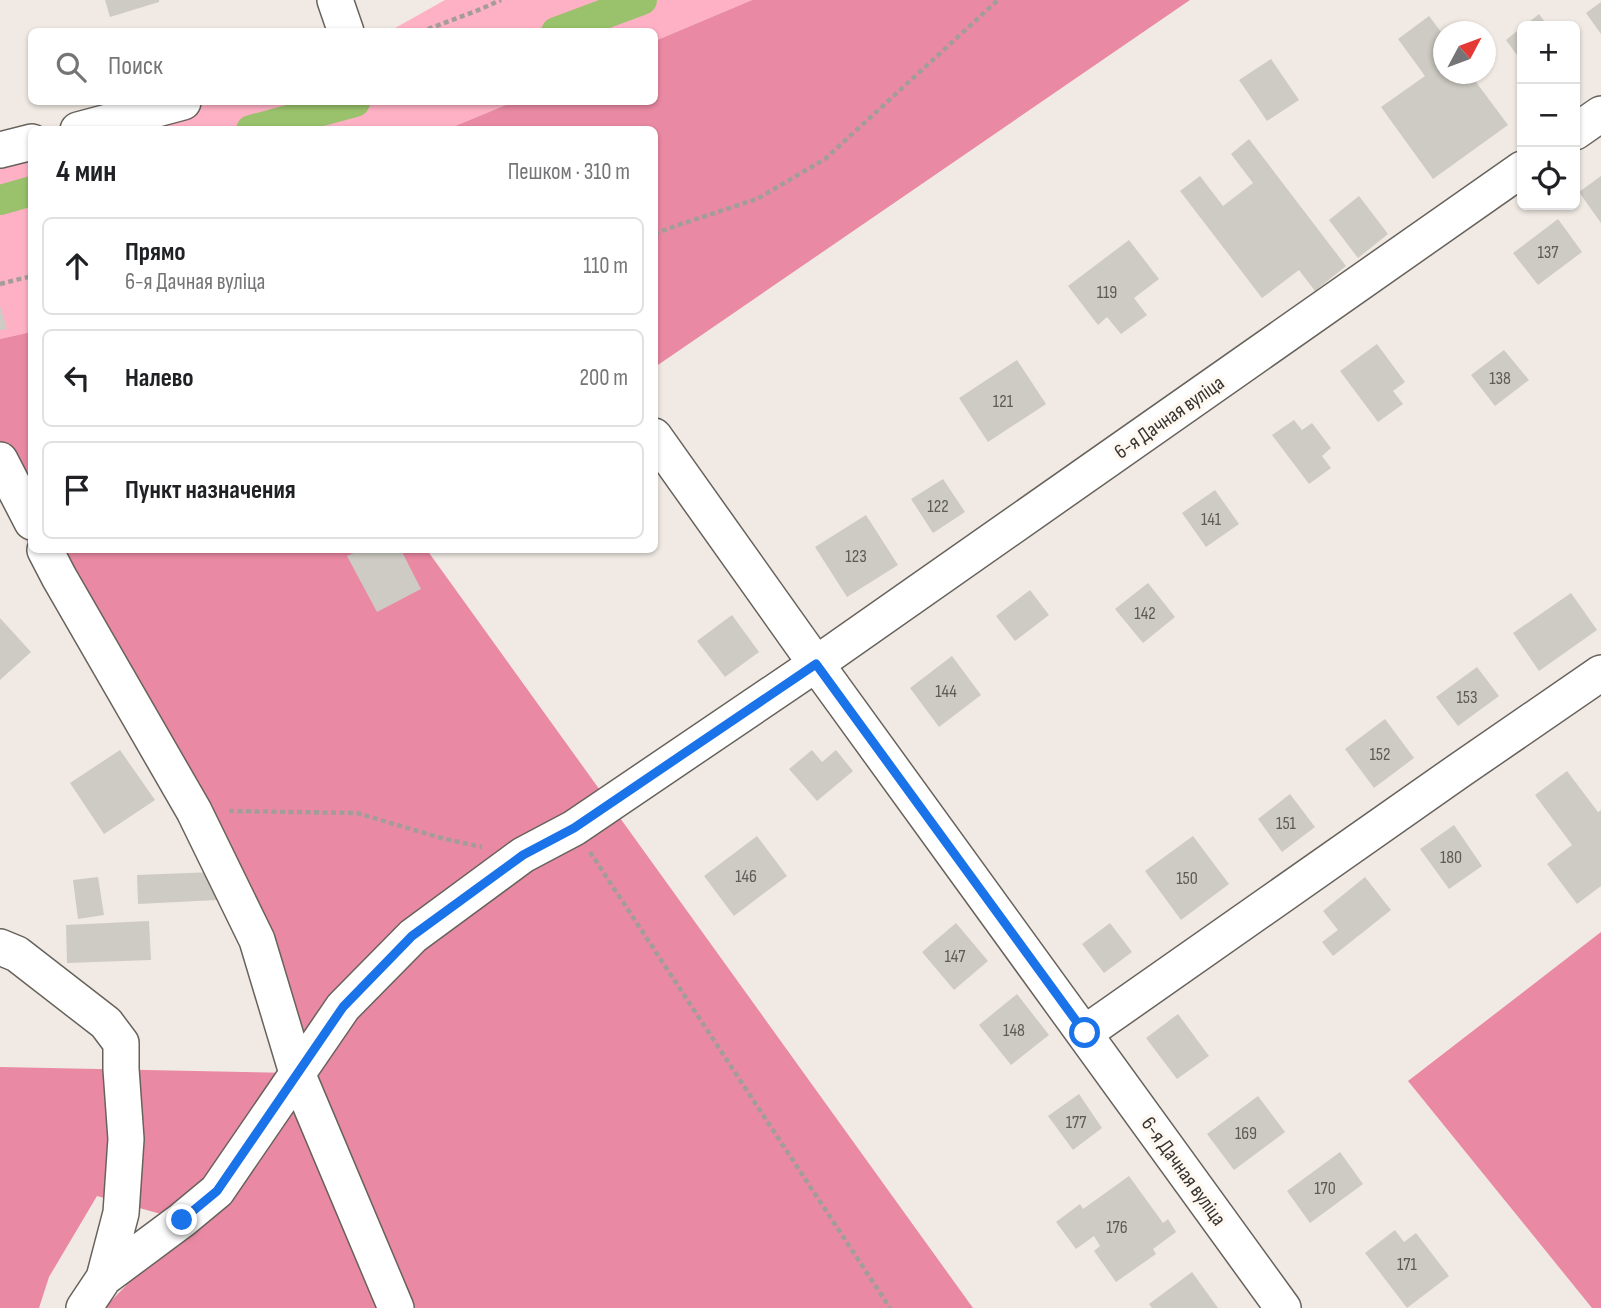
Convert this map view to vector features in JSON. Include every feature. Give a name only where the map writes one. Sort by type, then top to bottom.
[{"type":"street","points":[[335,0],[345,28]]},
{"type":"street","points":[[93,126],[172,105]]},
{"type":"street","points":[[1580,129],[1601,114]]},
{"type":"street","points":[[0,150],[28,143]]},
{"type":"street","name":"6-я Дачная вуліца","points":[[816,664],[1517,173]]},
{"type":"street","name":"6-я Дачная вуліца","points":[[658,442],[1283,1308]]},
{"type":"street","points":[[0,460],[28,514]]},
{"type":"street","points":[[47,553],[194,811],[257,940],[297,1073],[396,1308]]},
{"type":"street","points":[[104,1278],[217,1191],[343,1007],[412,936],[523,855],[574,828],[816,664]]},
{"type":"street","points":[[1085,1033],[1601,673]]},
{"type":"street","points":[[0,947],[17,954],[106,1023],[121,1043],[126,1139],[121,1213],[104,1278],[84,1308]]},
{"type":"path","points":[[431,28],[501,0]]},
{"type":"path","points":[[658,232],[757,199],[825,159],[998,0]]},
{"type":"path","points":[[0,284],[28,277]]},
{"type":"path","points":[[194,811],[357,813],[441,838],[523,855]]},
{"type":"path","points":[[574,828],[890,1308]]},
{"type":"shaded area","points":[[445,0],[752,0],[658,40],[658,28],[395,28]]},
{"type":"shaded area","points":[[752,0],[1190,0],[658,365],[658,126],[455,126],[506,105],[658,105],[658,40]]},
{"type":"shaded area","points":[[172,105],[506,105],[455,126],[93,126]]},
{"type":"shaded area","points":[[28,143],[28,333],[0,339],[0,150]]},
{"type":"shaded area","points":[[28,333],[28,543],[0,498],[0,339]]},
{"type":"shaded area","points":[[35,553],[429,553],[973,1308],[106,1308],[153,1258],[182,1220],[97,1196],[49,1277],[39,1308],[0,1308],[0,1067],[296,1073],[194,811]]},
{"type":"shaded area","points":[[1601,932],[1601,1308],[1592,1308],[1408,1081]]},
{"type":"building","points":[[105,0],[159,0],[159,2],[110,17]]},
{"type":"building","points":[[1601,2],[1601,34],[1586,13]]},
{"type":"building","points":[[1539,14],[1544,21],[1530,21]]},
{"type":"building","points":[[1429,16],[1433,21],[1433,84],[1477,84],[1508,125],[1433,179],[1381,107],[1425,76],[1398,39]]},
{"type":"building","points":[[1517,31],[1517,55],[1506,40]]},
{"type":"building","points":[[1271,59],[1299,100],[1267,121],[1239,80]]},
{"type":"building","points":[[1249,139],[1346,266],[1315,291],[1299,270],[1262,298],[1180,191],[1200,176],[1223,206],[1253,183],[1231,154]]},
{"type":"building","points":[[1601,176],[1601,223],[1580,193]]},
{"type":"building","points":[[1359,196],[1388,234],[1358,258],[1329,220]]},
{"type":"building","points":[[1558,219],[1582,252],[1538,285],[1513,253]]},
{"type":"building","points":[[1129,240],[1159,279],[1134,298],[1147,315],[1121,334],[1107,317],[1098,325],[1068,286]]},
{"type":"building","points":[[0,306],[7,329],[0,330]]},
{"type":"building","points":[[1377,344],[1405,382],[1393,391],[1403,404],[1378,422],[1340,371]]},
{"type":"building","points":[[1504,350],[1529,380],[1495,406],[1471,375]]},
{"type":"building","points":[[1017,360],[1046,404],[988,442],[959,398]]},
{"type":"building","points":[[1294,420],[1302,430],[1312,423],[1331,448],[1322,456],[1331,468],[1309,484],[1272,435]]},
{"type":"building","points":[[943,479],[965,512],[933,533],[911,499]]},
{"type":"building","points":[[1215,490],[1239,524],[1206,547],[1182,513]]},
{"type":"building","points":[[866,515],[898,565],[847,597],[815,547]]},
{"type":"building","points":[[354,553],[403,553],[421,589],[377,612],[347,556]]},
{"type":"building","points":[[1148,583],[1175,617],[1143,643],[1115,609]]},
{"type":"building","points":[[1030,590],[1049,615],[1015,641],[996,616]]},
{"type":"building","points":[[1571,593],[1597,630],[1539,671],[1513,633]]},
{"type":"building","points":[[732,615],[759,652],[725,677],[697,641]]},
{"type":"building","points":[[0,618],[31,652],[0,680]]},
{"type":"building","points":[[952,656],[981,695],[939,727],[910,688]]},
{"type":"building","points":[[1477,667],[1499,696],[1458,726],[1436,697]]},
{"type":"building","points":[[1385,719],[1414,758],[1374,788],[1345,749]]},
{"type":"building","points":[[120,750],[155,800],[104,834],[70,783]]},
{"type":"building","points":[[812,750],[822,762],[836,750],[853,771],[817,801],[789,769]]},
{"type":"building","points":[[1567,771],[1598,812],[1601,810],[1601,886],[1577,904],[1547,864],[1572,845],[1535,795]]},
{"type":"building","points":[[1290,794],[1315,827],[1282,852],[1258,819]]},
{"type":"building","points":[[1454,825],[1482,866],[1449,889],[1420,849]]},
{"type":"building","points":[[757,836],[787,876],[734,916],[704,876]]},
{"type":"building","points":[[1193,836],[1229,884],[1181,920],[1145,871]]},
{"type":"building","points":[[215,872],[217,900],[138,904],[137,875]]},
{"type":"building","points":[[98,877],[104,915],[78,919],[73,880]]},
{"type":"building","points":[[1365,877],[1391,910],[1333,956],[1322,942],[1338,930],[1323,911]]},
{"type":"building","points":[[149,921],[151,960],[67,963],[66,925]]},
{"type":"building","points":[[956,923],[988,961],[954,990],[922,952]]},
{"type":"building","points":[[1110,923],[1132,952],[1104,973],[1082,944]]},
{"type":"building","points":[[1017,994],[1049,1035],[1011,1065],[979,1025]]},
{"type":"building","points":[[1178,1014],[1209,1056],[1177,1079],[1146,1038]]},
{"type":"building","points":[[1079,1094],[1102,1128],[1073,1150],[1048,1116]]},
{"type":"building","points":[[1258,1096],[1285,1132],[1234,1170],[1207,1134]]},
{"type":"building","points":[[1340,1152],[1363,1184],[1310,1223],[1287,1191]]},
{"type":"building","points":[[1129,1176],[1163,1223],[1168,1219],[1176,1232],[1153,1249],[1156,1254],[1116,1282],[1094,1251],[1100,1246],[1094,1236],[1076,1249],[1056,1222],[1080,1204],[1083,1209]]},
{"type":"building","points":[[1395,1230],[1404,1242],[1416,1233],[1449,1276],[1407,1308],[1365,1253]]},
{"type":"building","points":[[1192,1272],[1218,1308],[1152,1308],[1149,1304]]},
{"type":"waterway","points":[[567,28],[642,0]]},
{"type":"waterway","points":[[266,126],[344,105]]},
{"type":"waterway","points":[[0,200],[28,192]]},
{"type":"route","points":[[182,1220],[217,1191],[343,1007],[412,936],[523,855],[574,828],[816,664],[1085,1033]]}]
